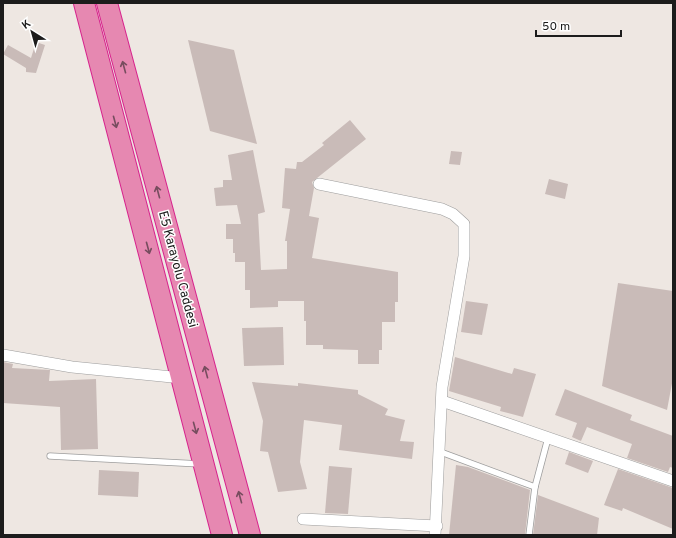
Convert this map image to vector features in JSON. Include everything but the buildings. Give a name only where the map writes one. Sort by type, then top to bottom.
[{"type":"highway","name":"E5 Karayolu Caddesi","points":[[84,3],[222,535]]},
{"type":"highway","name":"E5 Karayolu Caddesi","points":[[107,3],[250,535]]},
{"type":"street","points":[[303,519],[436,531],[438,451],[442,387],[464,256],[464,224],[453,214],[442,209],[319,184]]},
{"type":"street","points":[[3,355],[72,367],[182,378]]},
{"type":"street","points":[[442,401],[673,481]]},
{"type":"lane","points":[[529,535],[535,487],[548,438]]},
{"type":"lane","points":[[438,451],[535,487]]},
{"type":"lane","points":[[50,456],[204,464]]}]
